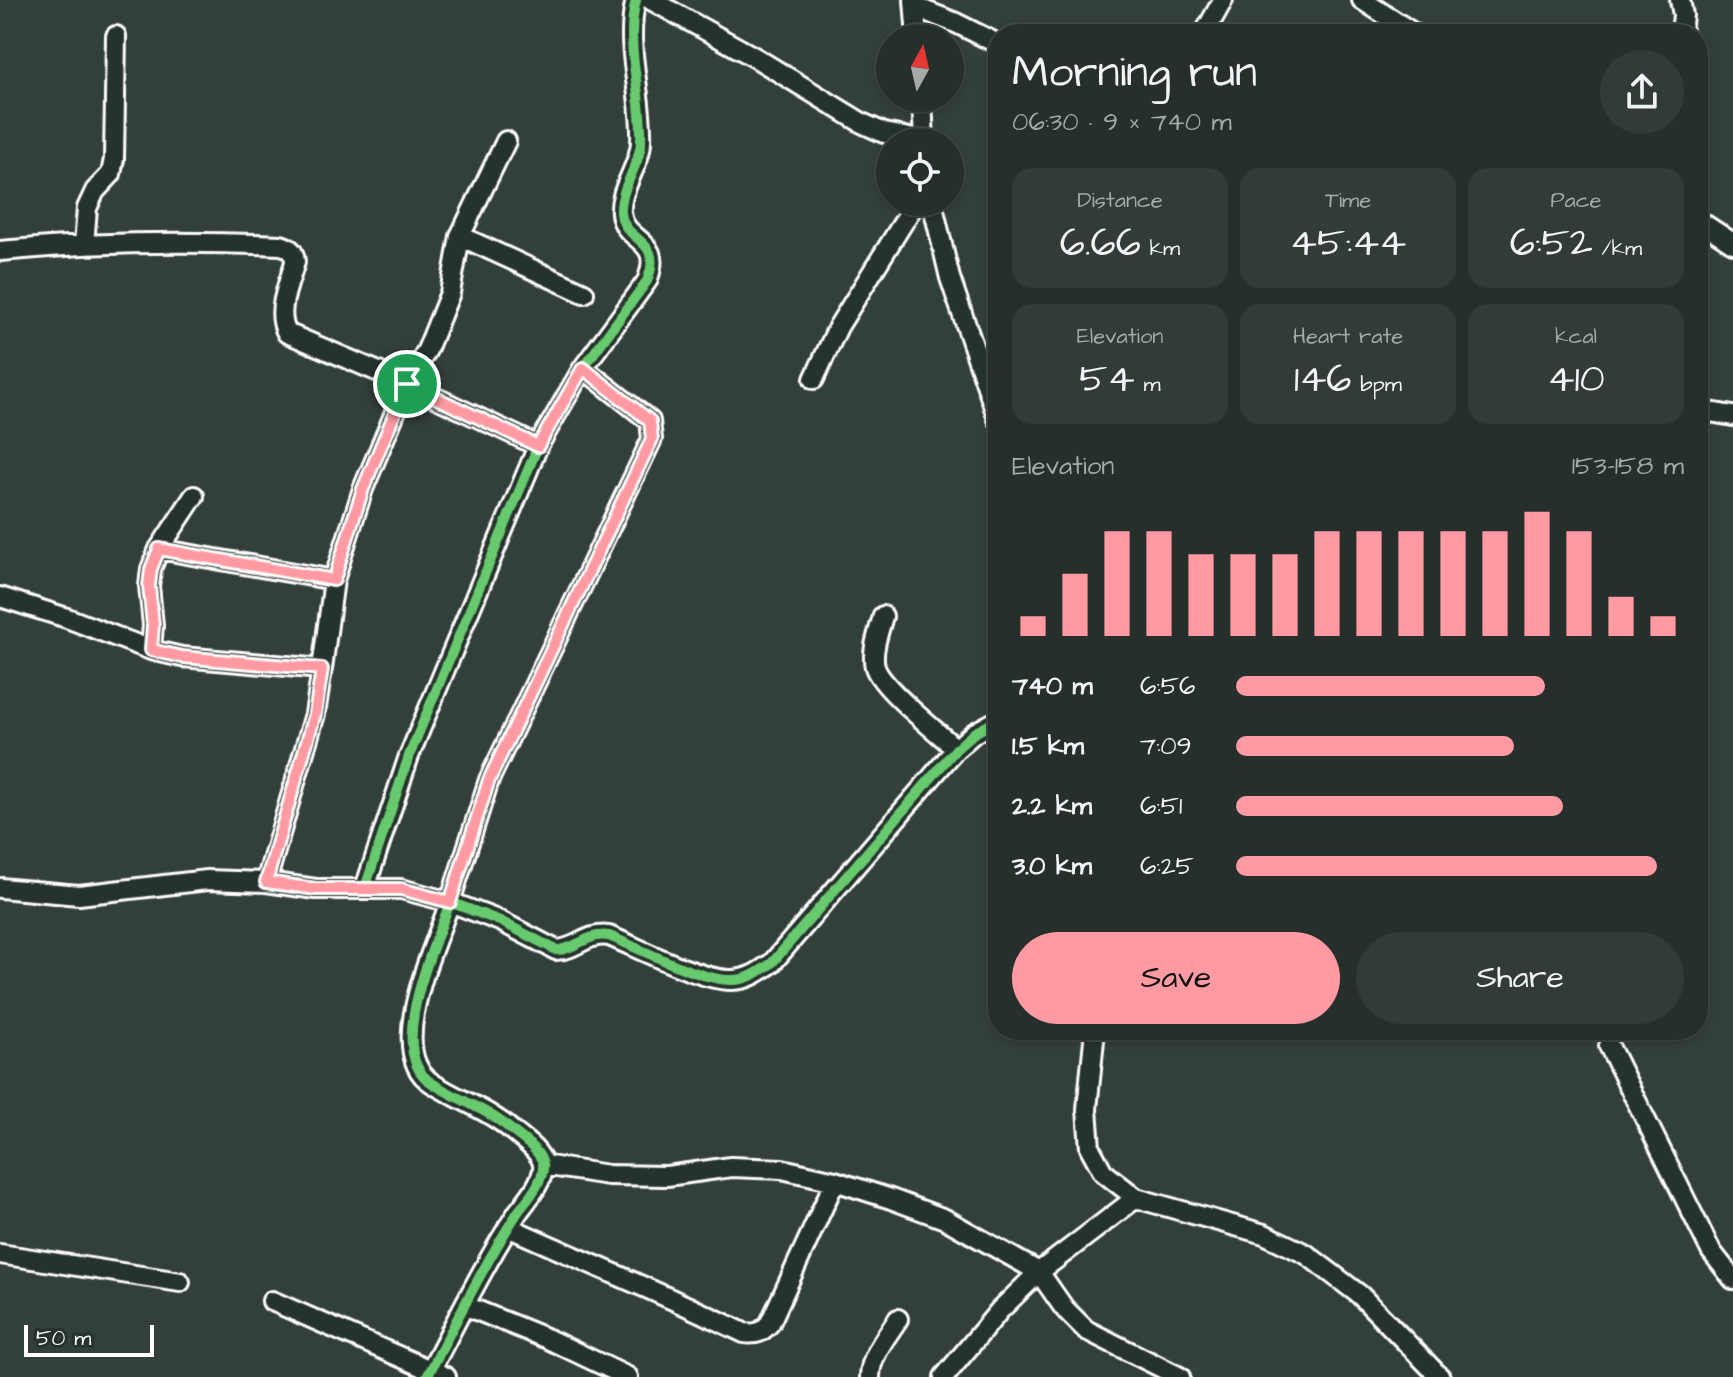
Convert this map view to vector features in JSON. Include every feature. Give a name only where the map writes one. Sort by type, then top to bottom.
[{"type":"street","points":[[365,888],[409,756],[538,446],[583,368],[647,281],[652,268],[652,256],[647,245],[626,226],[621,216],[621,203],[641,147],[642,128],[632,50],[632,16],[636,0]]},
{"type":"street","points":[[651,0],[876,129]]},
{"type":"street","points":[[1210,24],[1223,0]]},
{"type":"street","points":[[1362,0],[1399,24]]},
{"type":"street","points":[[1680,0],[1682,24]]},
{"type":"street","points":[[916,24],[914,4],[988,39]]},
{"type":"street","points":[[84,245],[87,208],[95,191],[111,174],[114,159],[116,36]]},
{"type":"street","points":[[266,882],[315,714],[334,580],[363,489],[450,293],[460,236],[506,141]]},
{"type":"street","points":[[814,379],[838,327],[907,216]]},
{"type":"street","points":[[935,216],[950,278],[988,385]]},
{"type":"street","points":[[1708,227],[1733,243]]},
{"type":"street","points":[[460,236],[584,293]]},
{"type":"street","points":[[0,251],[84,245],[221,243],[290,248],[295,262],[282,313],[282,324],[287,333],[407,384],[538,446]]},
{"type":"street","points":[[272,1301],[434,1375],[508,1227],[540,1180],[543,1165],[537,1153],[485,1109],[430,1082],[420,1072],[413,1057],[410,1039],[414,1009],[489,780],[652,439],[650,421],[583,368]]},
{"type":"street","points":[[1708,412],[1733,416]]},
{"type":"street","points":[[151,650],[151,569],[159,549],[194,496]]},
{"type":"street","points":[[159,549],[334,580]]},
{"type":"street","points":[[0,597],[151,650],[182,657],[322,669]]},
{"type":"street","points":[[883,616],[874,649],[875,667],[885,683],[956,749]]},
{"type":"street","points":[[0,888],[79,895],[207,880],[266,882],[316,889],[401,889],[450,902],[500,921],[556,950],[567,950],[598,934],[706,975],[732,980],[755,976],[772,963],[956,749],[988,725]]},
{"type":"street","points":[[1094,1040],[1087,1109],[1090,1148],[1103,1172],[1136,1198],[1264,1234],[1306,1254],[1360,1295],[1440,1377]]},
{"type":"street","points":[[1609,1046],[1711,1251],[1733,1279]]},
{"type":"street","points":[[543,1165],[608,1175],[667,1176],[744,1167],[782,1169],[835,1181],[945,1219],[1039,1272],[1064,1308],[1086,1330],[1180,1377]]},
{"type":"street","points":[[508,1227],[753,1335],[762,1332],[770,1323],[835,1181]]},
{"type":"street","points":[[944,1377],[1000,1310],[1039,1272],[1136,1198]]},
{"type":"street","points":[[0,1254],[180,1282]]},
{"type":"street","points":[[466,1306],[548,1339],[628,1377]]},
{"type":"street","points":[[870,1377],[876,1354],[898,1319]]},
{"type":"cycle path","points":[[365,888],[409,756],[538,446],[583,368],[647,281],[651,256],[642,242],[629,231],[621,213],[623,195],[641,142],[632,35],[636,0]]},
{"type":"cycle path","points":[[427,1377],[482,1273],[518,1212],[535,1190],[543,1170],[539,1155],[523,1139],[495,1118],[432,1083],[418,1068],[412,1048],[417,997],[450,902],[500,921],[556,950],[602,935],[704,975],[732,980],[748,977],[772,963],[956,749],[988,725]]},
{"type":"route","points":[[583,368],[639,411],[650,421],[653,430],[652,439],[489,780],[450,902],[401,889],[316,889],[266,882],[315,714],[322,669],[182,657],[151,650],[153,625],[149,586],[151,569],[159,549],[334,580],[363,489],[407,384],[538,446],[583,368]]}]
